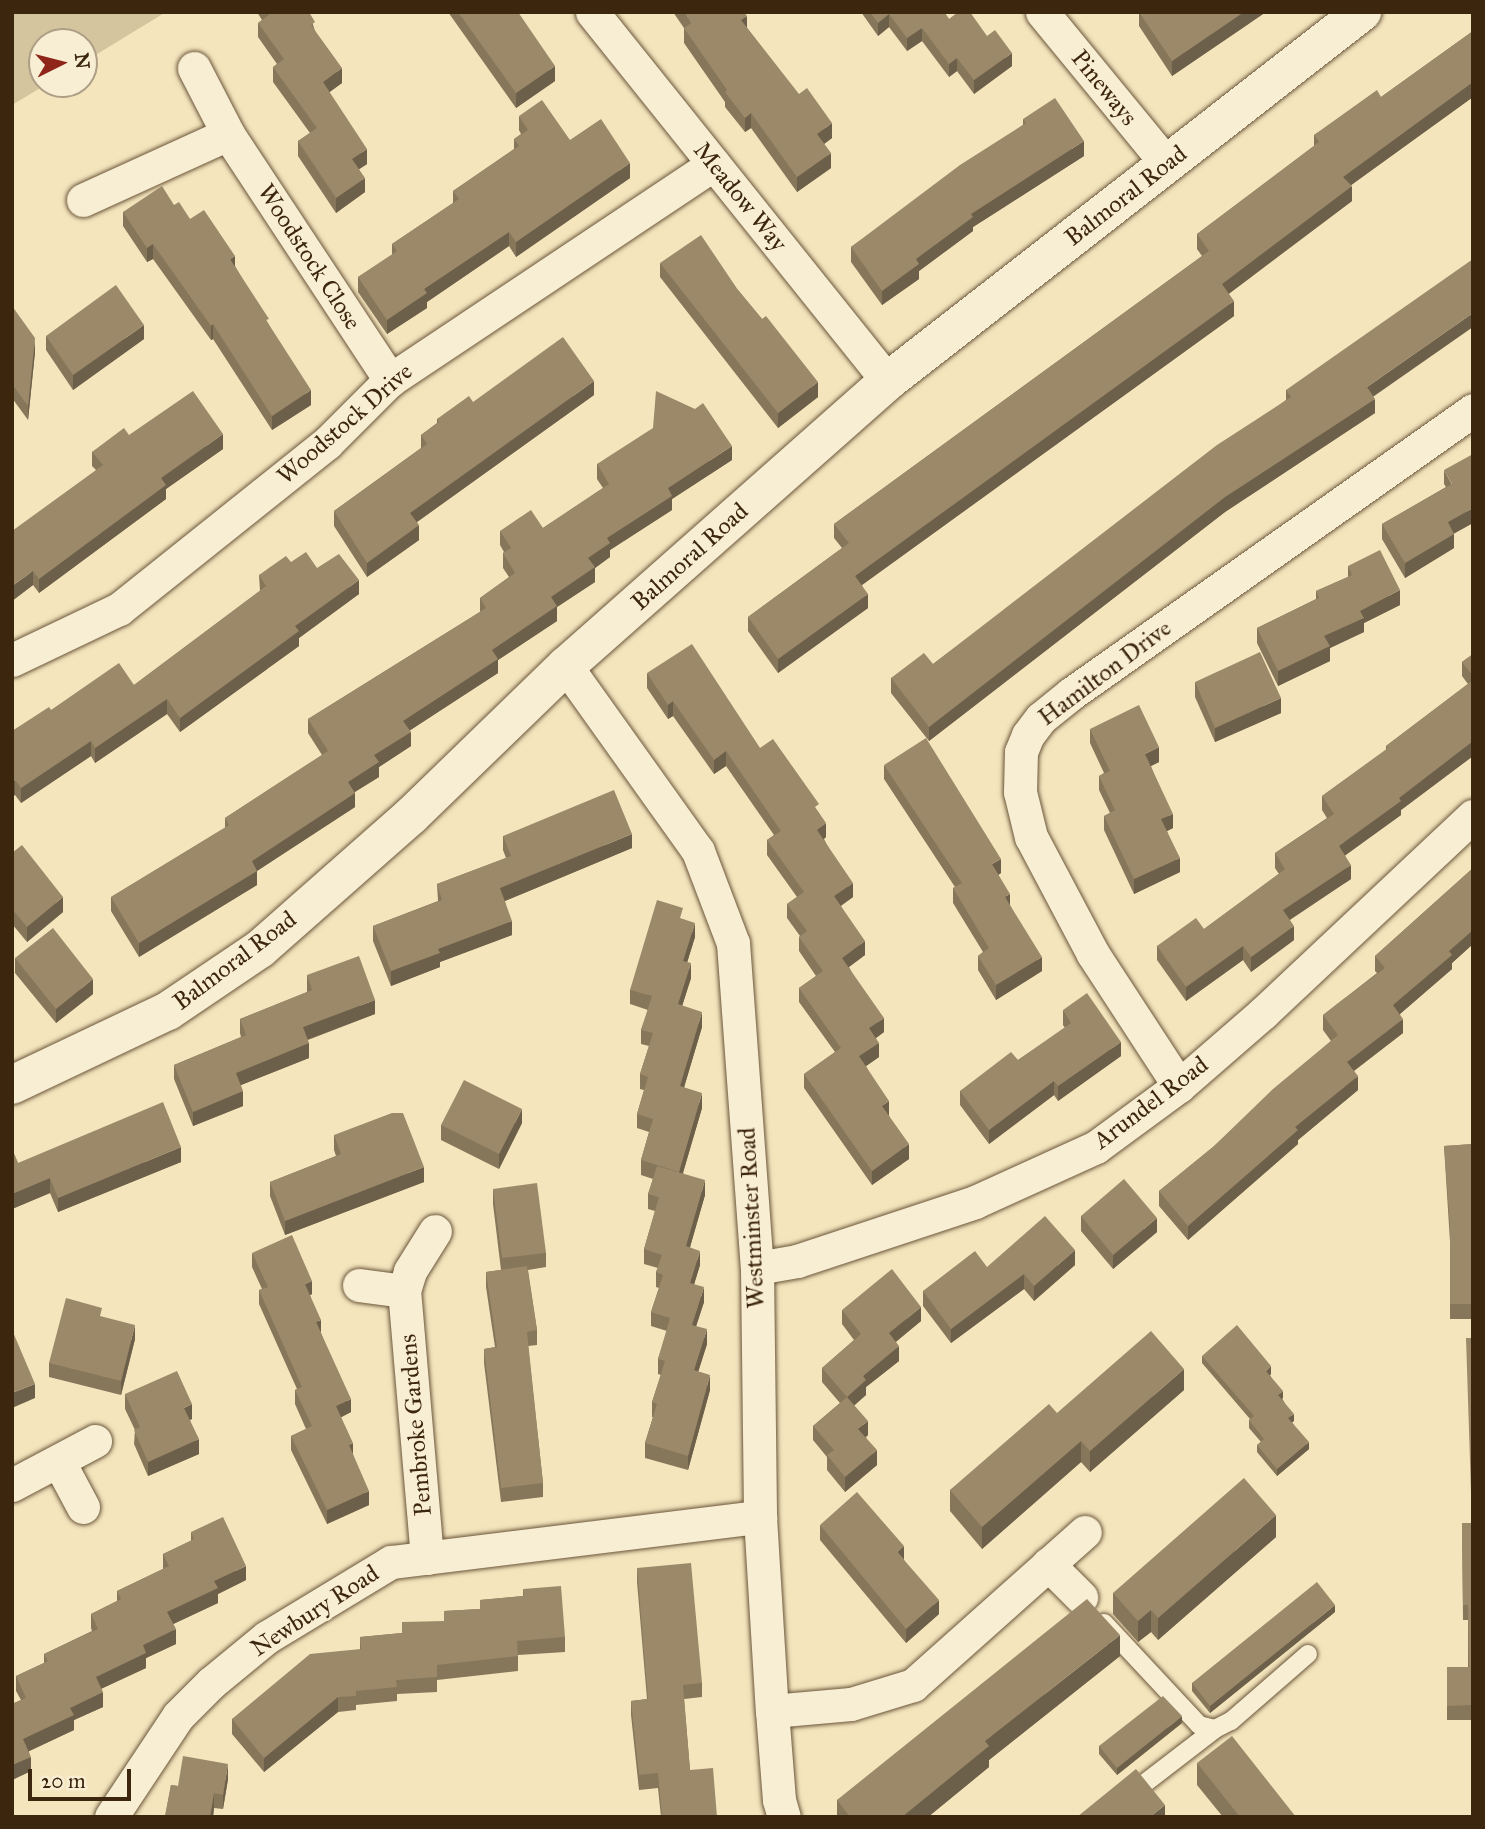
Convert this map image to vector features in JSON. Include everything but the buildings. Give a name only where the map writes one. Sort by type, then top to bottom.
[{"type":"street","name":"Meadow Way","points":[[592,12],[888,381]]},
{"type":"street","name":"Pineways","points":[[1042,12],[1167,164]]},
{"type":"street","name":"Balmoral Road","points":[[13,1083],[168,1011],[260,949],[411,816],[566,666],[888,381],[1362,12]]},
{"type":"street","name":"Woodstock Close","points":[[194,68],[228,134],[390,380]]},
{"type":"street","points":[[83,200],[228,134]]},
{"type":"street","name":"Woodstock Drive","points":[[12,660],[119,610],[327,443],[390,380],[715,164]]},
{"type":"street","name":"Hamilton Drive","points":[[1179,1086],[1093,954],[1031,837],[1020,792],[1021,752],[1028,734],[1072,693],[1473,410]]},
{"type":"street","name":"Westminster Road","points":[[566,666],[698,851],[733,943],[757,1268],[760,1517],[779,1800],[784,1817]]},
{"type":"street","name":"Arundel Road","points":[[757,1268],[797,1261],[975,1202],[1096,1147],[1179,1086],[1263,1013],[1473,816]]},
{"type":"street","name":"Pembroke Gardens","points":[[427,1558],[404,1291],[410,1271],[435,1231]]},
{"type":"street","points":[[359,1285],[404,1291]]},
{"type":"street","points":[[12,1485],[95,1441]]},
{"type":"street","points":[[59,1462],[83,1507]]},
{"type":"street","name":"Newbury Road","points":[[111,1817],[178,1716],[211,1683],[267,1637],[391,1562],[760,1517]]},
{"type":"street","points":[[772,1711],[851,1704],[912,1685],[1085,1532]]},
{"type":"street","points":[[1048,1564],[1081,1597]]},
{"type":"lane","points":[[1081,1597],[1199,1725],[1215,1729]]},
{"type":"lane","points":[[1145,1783],[1215,1729],[1231,1721],[1308,1654]]},
{"type":"shaded area","points":[[12,12],[166,12],[98,53],[98,28],[28,28],[28,95],[12,105]]}]
